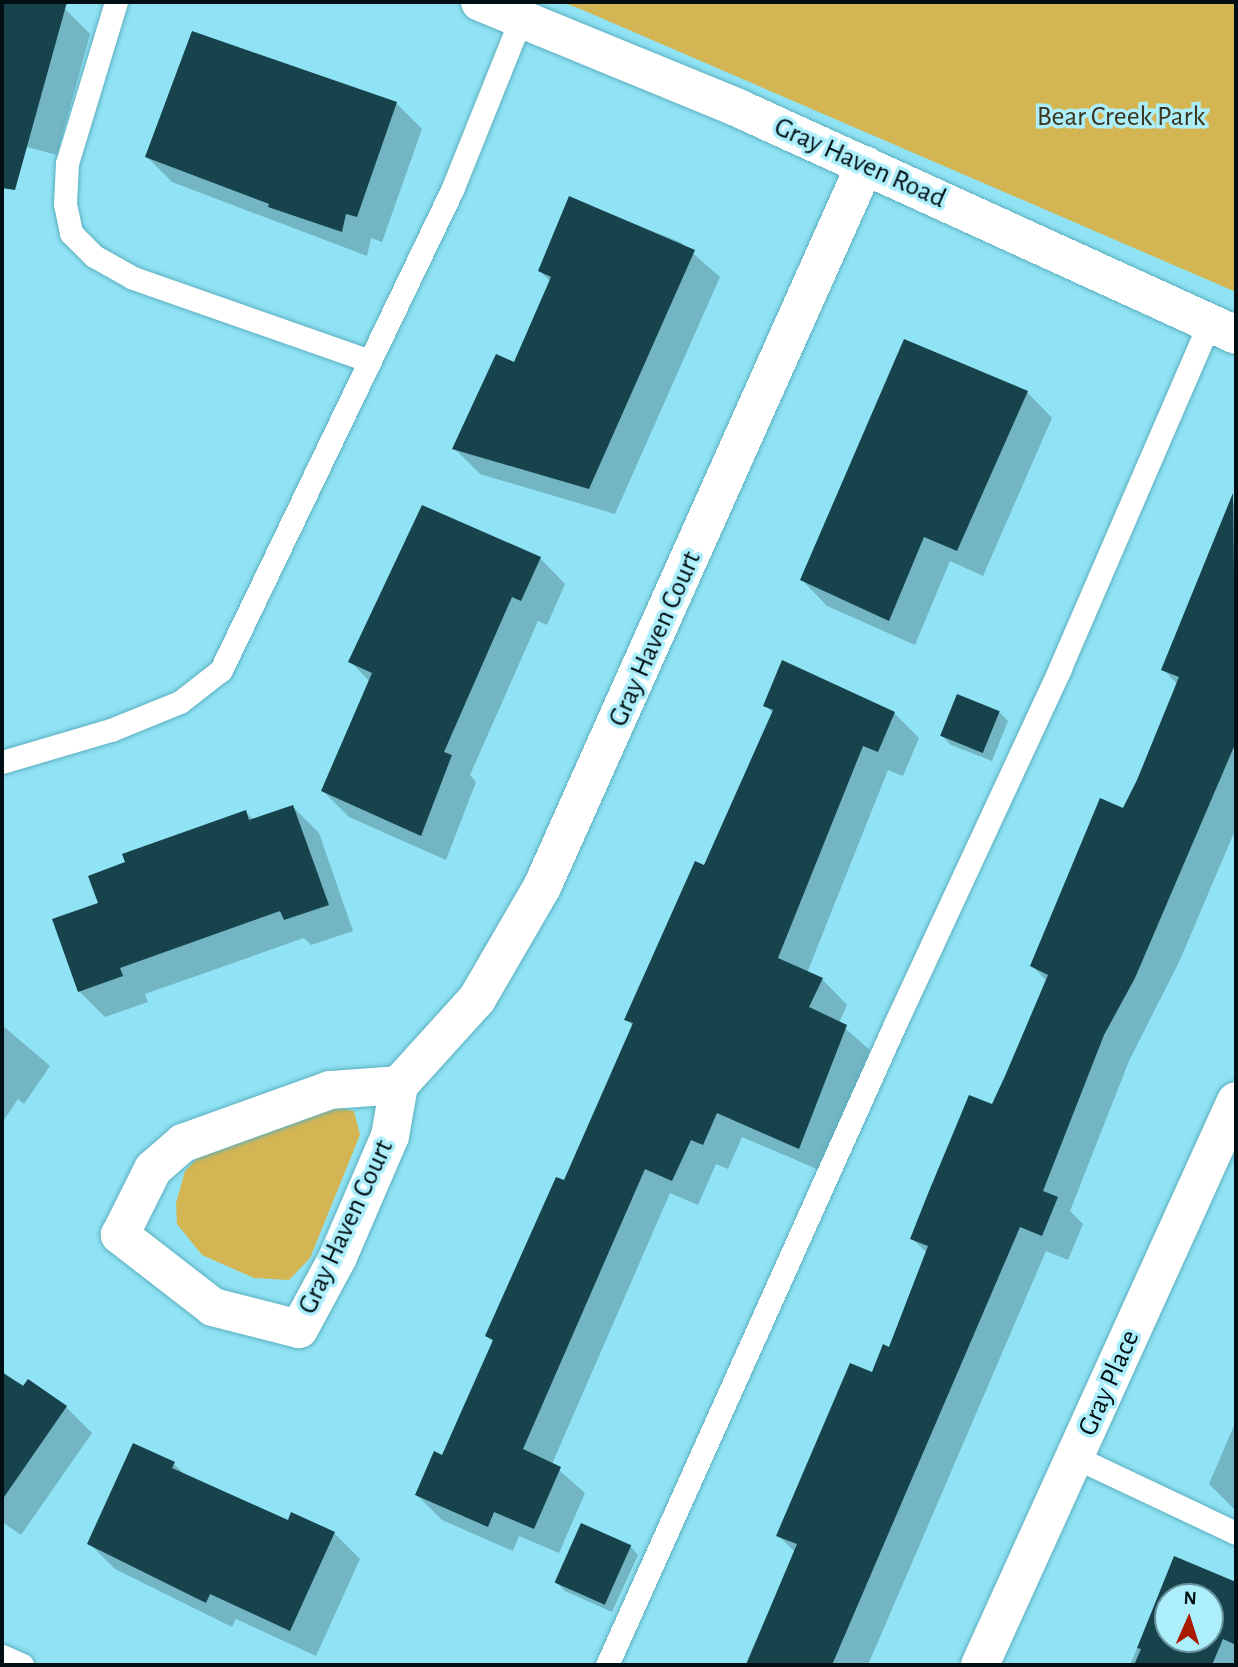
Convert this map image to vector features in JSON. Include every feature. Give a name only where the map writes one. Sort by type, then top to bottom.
[{"type":"street","name":"Gray Haven Road","points":[[480,2],[865,165],[1223,328]]},
{"type":"street","name":"Gray Haven Court","points":[[398,1085],[330,1090],[183,1143],[153,1169],[120,1235],[213,1307],[299,1329],[338,1257],[390,1136],[398,1085],[477,999],[542,887],[865,165]]},
{"type":"street","name":"Gray Place","points":[[980,1665],[1236,1101]]},
{"type":"lane","points":[[116,2],[67,163],[65,204],[71,233],[94,256],[133,278],[370,361]]},
{"type":"lane","points":[[2,762],[111,730],[180,702],[221,670],[452,190],[521,18]]},
{"type":"lane","points":[[607,1665],[895,1022],[1223,328]]},
{"type":"lane","points":[[1075,1457],[1236,1533]]},
{"type":"lane","points":[[2,1656],[22,1665]]},
{"type":"green space","name":"Bear Creek Park","points":[[561,2],[1236,2],[1236,292],[578,8]]},
{"type":"green space","points":[[336,1107],[354,1111],[360,1135],[310,1258],[289,1280],[254,1278],[202,1255],[177,1224],[176,1203],[185,1171],[199,1156]]},
{"type":"building","points":[[2,2],[67,2],[15,190],[2,188]]},
{"type":"building","points":[[192,31],[397,102],[357,217],[346,214],[342,232],[268,207],[269,204],[145,157]]},
{"type":"building","points":[[569,196],[695,250],[589,489],[452,449],[496,354],[514,362],[551,277],[538,271]]},
{"type":"building","points":[[904,339],[1028,391],[957,551],[924,537],[889,621],[800,580]]},
{"type":"building","points":[[1233,493],[1236,742],[1135,978],[1104,1035],[1043,1191],[1058,1197],[1042,1236],[1020,1227],[832,1665],[746,1665],[797,1544],[776,1536],[850,1363],[872,1372],[883,1344],[889,1347],[928,1246],[910,1239],[927,1196],[969,1095],[992,1104],[1005,1076],[1048,975],[1030,966],[1100,798],[1123,808],[1137,780],[1179,677],[1161,670]]},
{"type":"building","points":[[422,505],[541,557],[521,601],[512,597],[444,752],[452,755],[421,836],[321,791],[372,673],[348,662]]},
{"type":"building","points":[[782,660],[895,712],[878,752],[863,746],[778,958],[823,978],[809,1007],[847,1025],[799,1149],[717,1113],[703,1145],[691,1140],[672,1181],[645,1169],[523,1449],[561,1467],[534,1529],[494,1512],[488,1527],[415,1495],[434,1451],[442,1455],[493,1340],[485,1336],[556,1177],[564,1180],[633,1023],[624,1020],[695,861],[704,865],[773,710],[763,706]]},
{"type":"building","points":[[957,694],[1000,711],[983,753],[940,736]]},
{"type":"building","points":[[293,805],[329,905],[284,920],[280,911],[120,968],[123,976],[78,992],[52,919],[98,903],[88,876],[125,862],[122,854],[246,810],[249,820]]},
{"type":"building","points":[[2,1372],[23,1386],[28,1379],[67,1406],[2,1500]]},
{"type":"building","points":[[133,1443],[175,1462],[172,1468],[288,1520],[291,1512],[335,1532],[290,1631],[210,1594],[206,1603],[87,1544]]},
{"type":"building","points":[[581,1523],[631,1545],[605,1605],[555,1582]]},
{"type":"building","points":[[1174,1556],[1236,1582],[1236,1645],[1224,1639],[1224,1583],[1163,1583]]},
{"type":"building","points":[[1154,1606],[1154,1653],[1217,1653],[1212,1665],[1134,1665],[1141,1649],[1137,1648]]}]
